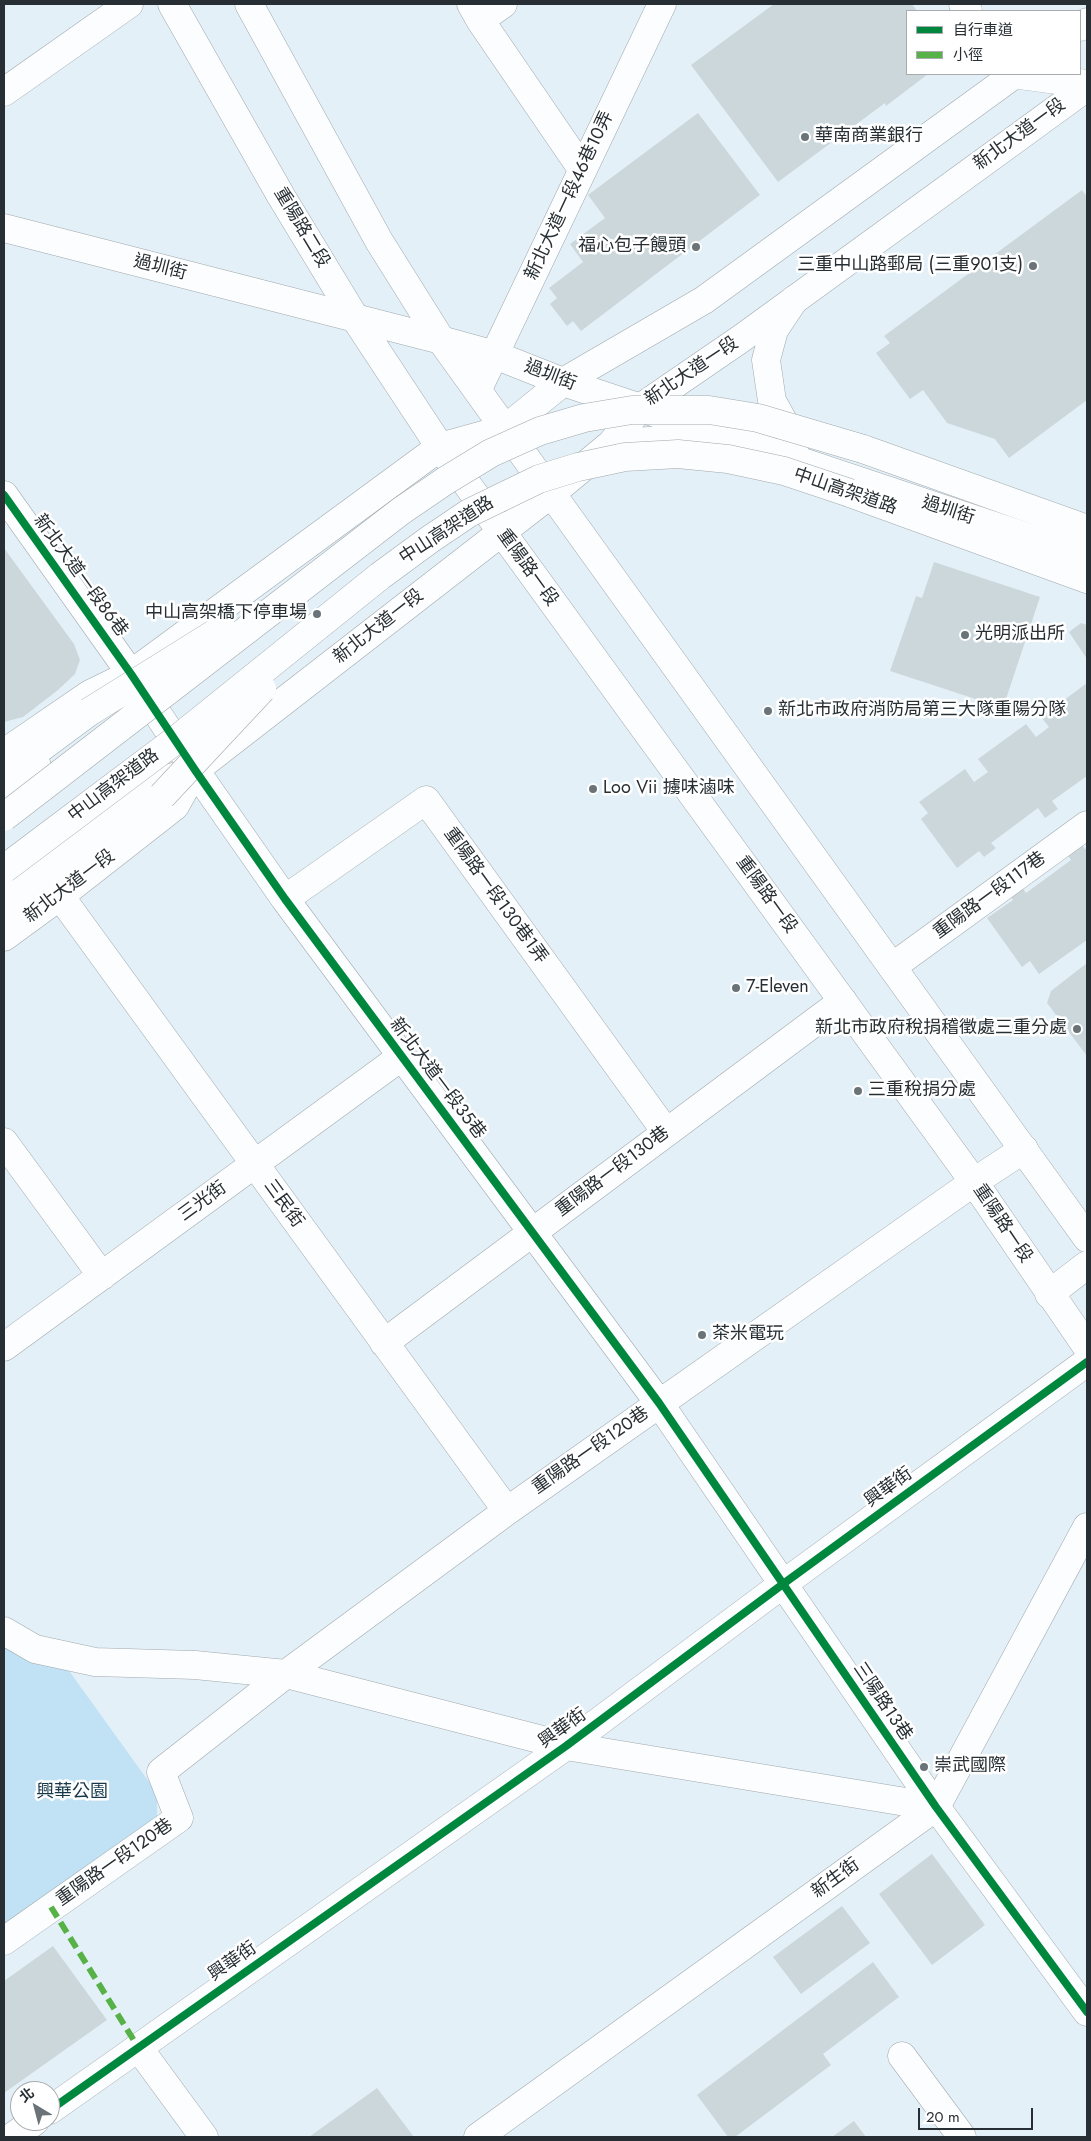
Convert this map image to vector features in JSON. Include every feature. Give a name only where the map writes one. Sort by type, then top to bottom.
[{"type":"main road","points":[[4,92],[129,4]]},
{"type":"main road","name":"重陽路二段","points":[[172,4],[281,196],[355,318],[440,447]]},
{"type":"main road","points":[[249,4],[379,241],[441,340],[1087,1238]]},
{"type":"main road","points":[[503,4],[475,12],[582,169]]},
{"type":"main road","name":"新北大道一段46巷10弄","points":[[478,389],[662,4]]},
{"type":"main road","points":[[4,753],[90,694],[131,674],[440,447],[505,429],[563,382],[704,300],[1012,75]]},
{"type":"main road","points":[[1019,75],[1087,86]]},
{"type":"main road","name":"新北大道一段","points":[[4,893],[156,783],[195,770],[611,444],[647,402],[742,338],[1087,86]]},
{"type":"main road","name":"過圳街","points":[[4,228],[495,355],[563,382],[647,402],[810,465],[1087,558]]},
{"type":"main road","points":[[794,300],[774,330],[766,360],[772,401],[787,428],[806,450],[810,465]]},
{"type":"main road","points":[[4,817],[352,548],[444,480],[491,453],[540,431],[584,418],[640,409],[709,410],[758,418],[864,449],[1087,529]]},
{"type":"main road","points":[[611,444],[661,440],[713,444],[757,449],[810,465]]},
{"type":"main road","name":"重陽路一段","points":[[440,447],[974,1182],[1087,1347]]},
{"type":"main road","name":"中山高架道路","points":[[4,869],[173,742],[429,540],[468,513],[512,491],[539,479],[578,467],[625,457],[678,454],[728,459],[784,471],[1087,579]]},
{"type":"main road","name":"新北大道一段86巷","points":[[4,495],[131,674],[195,770]]},
{"type":"main road","points":[[4,775],[89,712],[352,548]]},
{"type":"main road","points":[[4,912],[162,796],[326,620]]},
{"type":"main road","points":[[4,791],[103,717],[131,674]]},
{"type":"main road","name":"新北大道一段","points":[[4,937],[60,896],[175,806],[195,770]]},
{"type":"main road","name":"新北大道一段35巷","points":[[195,770],[285,899],[659,1403]]},
{"type":"main road","name":"重陽路一段130巷1弄","points":[[285,899],[426,800],[666,1132]]},
{"type":"main road","name":"重陽路一段117巷","points":[[892,967],[1087,825]]},
{"type":"main road","name":"三民街","points":[[60,896],[506,1511]]},
{"type":"main road","name":"重陽路一段130巷","points":[[384,1343],[843,1001]]},
{"type":"main road","name":"三光街","points":[[4,1347],[402,1057]]},
{"type":"main road","points":[[4,1142],[102,1276]]},
{"type":"main road","name":"重陽路一段120巷","points":[[4,1941],[179,1818],[161,1772],[286,1674],[506,1511],[974,1182],[1024,1149]]},
{"type":"main road","points":[[1049,1294],[1087,1265]]},
{"type":"main road","name":"興華街","points":[[60,2103],[566,1746],[783,1584],[1087,1362]]},
{"type":"main road","name":"三陽路13巷","points":[[659,1403],[936,1807],[1087,2012]]},
{"type":"main road","name":"新生街","points":[[478,2137],[936,1807],[1087,1526]]},
{"type":"main road","points":[[4,1631],[35,1649],[95,1662],[195,1664],[286,1674],[566,1746],[936,1807]]},
{"type":"main road","points":[[138,2047],[204,2137]]},
{"type":"main road","points":[[902,2056],[962,2137]]},
{"type":"green space","name":"興華公園","points":[[4,1642],[67,1668],[157,1793],[157,1816],[4,1927]]},
{"type":"building","points":[[774,4],[912,4],[916,10],[906,10],[906,75],[927,75],[886,106],[885,103],[778,182],[691,65]]},
{"type":"building","points":[[698,113],[760,195],[581,331],[573,321],[567,326],[550,304],[557,298],[549,288],[583,262],[570,244],[605,218],[588,195]]},
{"type":"building","name":"三重中山路郵局 (三重901支)","points":[[1082,190],[1087,197],[1087,400],[1009,458],[995,439],[947,423],[923,390],[910,399],[876,353],[890,343],[884,336]]},
{"type":"building","points":[[4,548],[74,644],[80,660],[75,674],[58,690],[23,717],[4,722]]},
{"type":"building","name":"光明派出所","points":[[934,562],[1040,597],[1003,708],[890,671],[916,596],[922,598]]},
{"type":"building","points":[[1081,623],[1087,625],[1087,659],[1069,632]]},
{"type":"building","points":[[1087,683],[1087,776],[1052,801],[1058,809],[1045,818],[1038,808],[991,843],[996,848],[984,857],[979,851],[957,868],[921,819],[928,813],[919,802],[965,769],[974,782],[988,772],[978,759],[1026,724],[1036,737],[1049,727],[1041,717]]},
{"type":"building","points":[[1079,841],[1085,849],[1087,848],[1087,940],[1039,974],[1030,961],[1022,967],[987,918],[1013,900],[1007,892],[1019,883],[1026,893],[1071,860],[1065,851]]},
{"type":"building","name":"新北市政府稅捐稽徵處三重分處","points":[[1087,963],[1087,1056],[1047,1003],[1051,991]]},
{"type":"building","points":[[932,1854],[985,1925],[932,1965],[879,1894]]},
{"type":"building","points":[[842,1906],[870,1943],[801,1994],[773,1957]]},
{"type":"building","points":[[53,1946],[107,2020],[21,2081],[10,2081],[10,2089],[4,2093],[4,1981]]},
{"type":"building","points":[[873,1962],[899,1997],[823,2054],[831,2065],[735,2137],[728,2137],[697,2095]]},
{"type":"building","points":[[377,2088],[414,2137],[309,2137]]},
{"type":"building","points":[[854,2121],[866,2137],[832,2137]]},
{"type":"marked path","points":[[51,1907],[138,2047]]},
{"type":"cycle path","points":[[4,495],[131,674],[285,899],[659,1403],[936,1807],[1087,2012]]},
{"type":"cycle path","points":[[60,2103],[566,1746],[783,1584],[1087,1362]]},
{"type":"place","name":"華南商業銀行","points":[[805,137]]},
{"type":"place","name":"福心包子饅頭","points":[[696,247]]},
{"type":"place","name":"三重中山路郵局 (三重901支)","points":[[1033,266]]},
{"type":"place","name":"中山高架橋下停車場","points":[[317,614]]},
{"type":"place","name":"光明派出所","points":[[965,635]]},
{"type":"place","name":"新北市政府消防局第三大隊重陽分隊","points":[[768,711]]},
{"type":"place","name":"Loo Vii 擄味滷味","points":[[593,789]]},
{"type":"place","name":"7-Eleven","points":[[736,988]]},
{"type":"place","name":"新北市政府稅捐稽徵處三重分處","points":[[1077,1029]]},
{"type":"place","name":"三重稅捐分處","points":[[858,1091]]},
{"type":"place","name":"茶米電玩","points":[[702,1335]]},
{"type":"place","name":"崇武國際","points":[[924,1767]]}]
